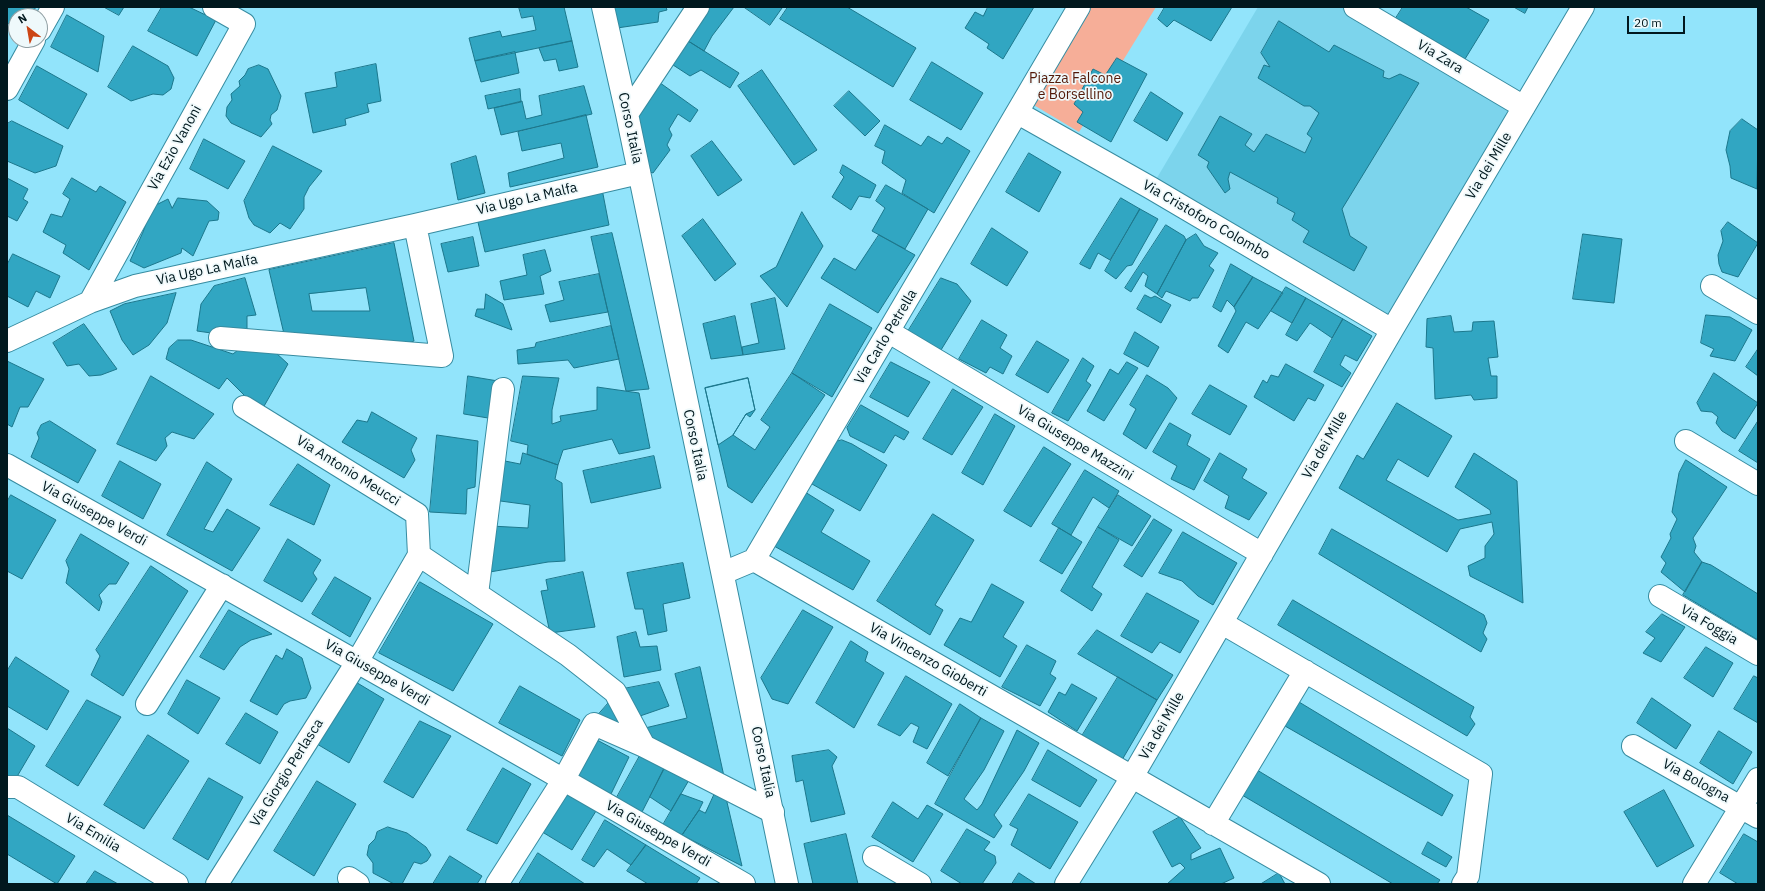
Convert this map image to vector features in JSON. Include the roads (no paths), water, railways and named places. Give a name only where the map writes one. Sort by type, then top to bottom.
[{"type":"street","points":[[48,16],[53,7]]},
{"type":"street","name":"Via Ezio Vanoni","points":[[90,302],[244,24],[214,7]]},
{"type":"street","name":"Corso Italia","points":[[603,7],[627,114],[787,884]]},
{"type":"street","points":[[627,114],[698,7]]},
{"type":"street","name":"Via Carlo Petrella","points":[[754,560],[1018,114],[1079,7]]},
{"type":"street","name":"Via Zara","points":[[1355,7],[1524,106]]},
{"type":"street","name":"Via dei Mille","points":[[1066,884],[1132,777],[1392,330],[1583,7]]},
{"type":"street","points":[[7,89],[30,48]]},
{"type":"street","name":"Via Cristoforo Colombo","points":[[1018,114],[1151,188],[1392,330]]},
{"type":"street","name":"Via Ugo La Malfa","points":[[7,341],[90,302],[135,286],[415,225],[639,173]]},
{"type":"street","points":[[220,338],[442,356],[415,225]]},
{"type":"street","points":[[1712,286],[1758,313]]},
{"type":"street","name":"Via Giuseppe Mazzini","points":[[889,332],[1262,554]]},
{"type":"street","points":[[477,594],[503,389]]},
{"type":"street","name":"Via Antonio Meucci","points":[[244,407],[417,514],[419,555]]},
{"type":"street","points":[[1686,441],[1758,484]]},
{"type":"street","name":"Via Giuseppe Verdi","points":[[7,465],[564,779],[744,884]]},
{"type":"street","points":[[357,662],[419,555],[568,654],[615,692],[644,746]]},
{"type":"street","points":[[723,573],[754,560]]},
{"type":"street","name":"Via Vincenzo Gioberti","points":[[754,560],[1320,884]]},
{"type":"street","points":[[147,704],[222,585]]},
{"type":"street","name":"Via Foggia","points":[[1660,596],[1758,654]]},
{"type":"street","points":[[1222,623],[1480,774],[1468,876],[1463,884]]},
{"type":"street","name":"Via Giorgio Perlasca","points":[[217,884],[357,662]]},
{"type":"street","points":[[1213,824],[1305,671]]},
{"type":"street","points":[[498,884],[564,779],[594,724],[644,746],[773,812]]},
{"type":"street","name":"Via Bologna","points":[[1633,746],[1749,811]]},
{"type":"street","points":[[1694,884],[1749,811],[1758,779]]},
{"type":"street","name":"Via Emilia","points":[[7,787],[18,787],[177,884]]},
{"type":"street","points":[[874,857],[920,884]]},
{"type":"park label","name":"Piazza Falcone e Borsellino","points":[[1075,88]]}]
